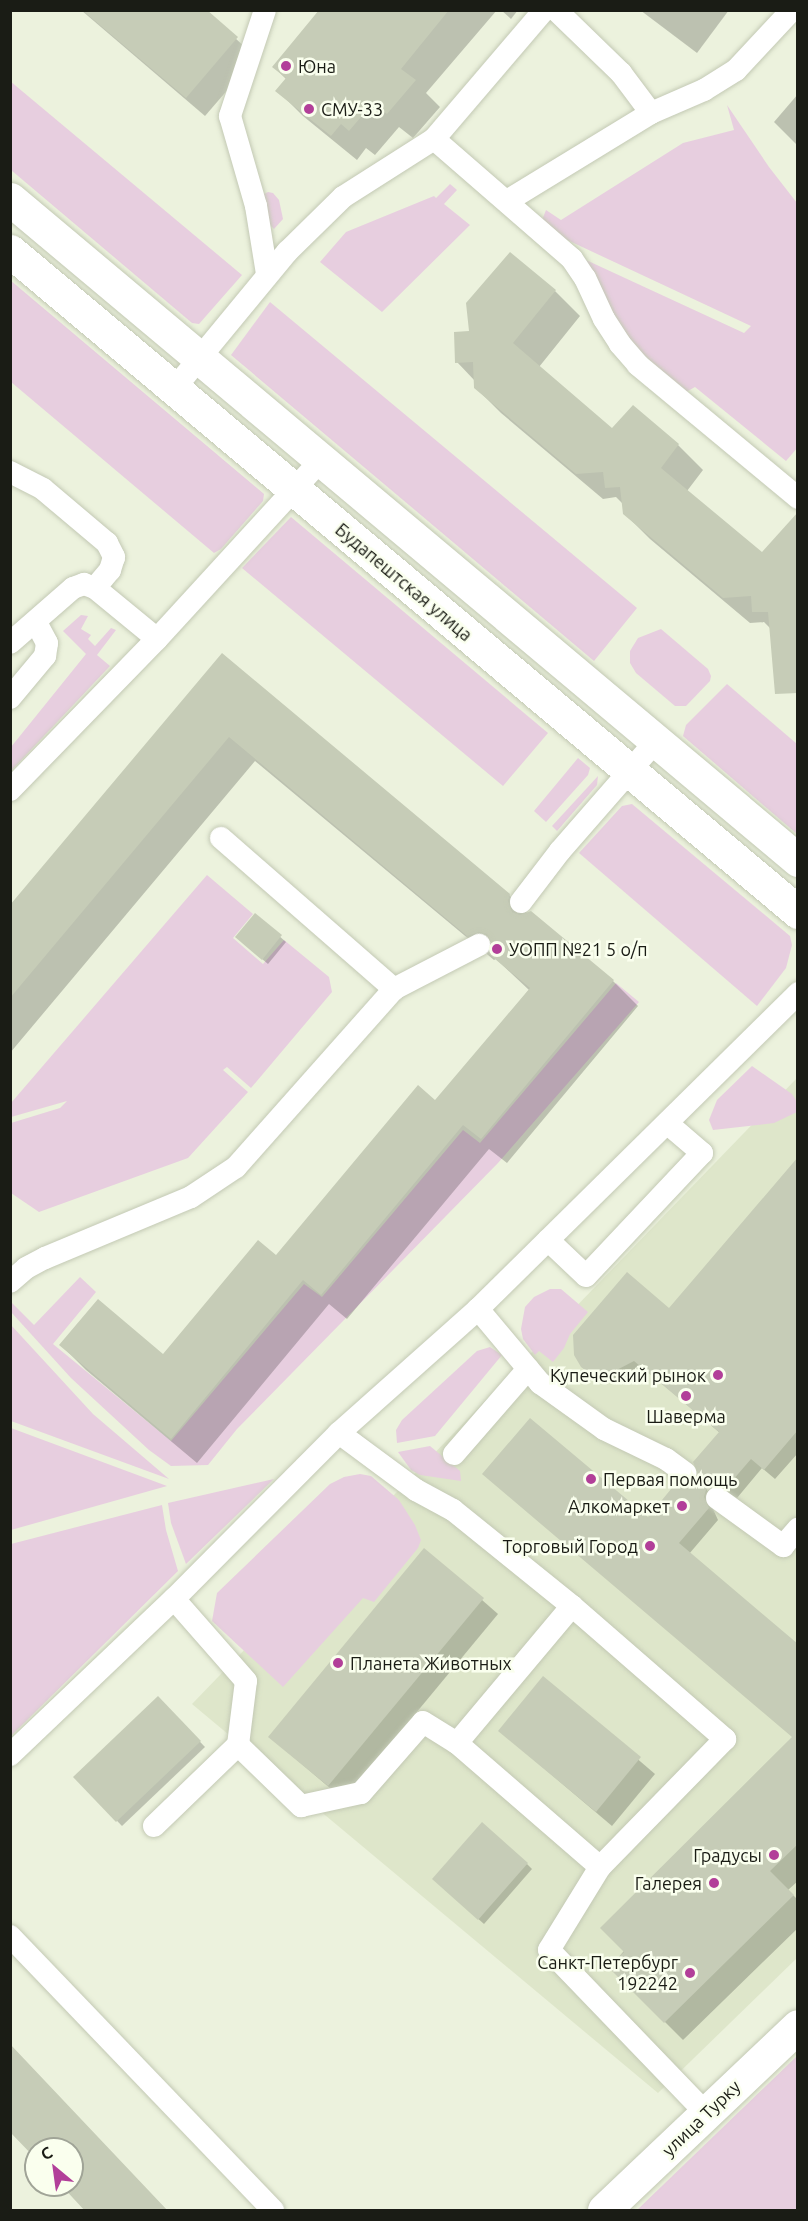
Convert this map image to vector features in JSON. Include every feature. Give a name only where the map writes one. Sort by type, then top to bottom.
[{"type":"street","points":[[10,199],[798,860]]},
{"type":"street","name":"Будапештская улица","points":[[10,251],[798,912]]},
{"type":"street","name":"улица Турку","points":[[604,2211],[798,2026]]},
{"type":"lane","points":[[265,10],[230,116],[256,206],[267,274]]},
{"type":"lane","points":[[174,389],[201,359],[267,274],[343,197],[434,139],[544,10]]},
{"type":"lane","points":[[556,10],[621,73],[651,113]]},
{"type":"lane","points":[[507,201],[651,113],[704,90],[736,70],[792,10]]},
{"type":"lane","points":[[434,139],[572,259],[585,278],[615,336],[638,365],[798,498]]},
{"type":"lane","points":[[10,790],[157,639],[321,460]]},
{"type":"lane","points":[[10,472],[43,489],[108,543],[114,557],[110,570],[94,588]]},
{"type":"lane","points":[[10,643],[73,588],[84,584],[94,588],[157,639]]},
{"type":"lane","points":[[10,698],[45,656],[47,643],[36,622]]},
{"type":"lane","points":[[521,902],[560,850],[656,741]]},
{"type":"lane","points":[[221,838],[394,988]]},
{"type":"lane","points":[[10,1282],[26,1268],[45,1258],[191,1197],[236,1167],[394,988],[479,945]]},
{"type":"lane","points":[[10,1755],[174,1599],[339,1433],[478,1309],[798,993]]},
{"type":"lane","points":[[548,1240],[586,1276],[702,1153],[667,1123]]},
{"type":"lane","points":[[478,1309],[540,1383],[604,1429],[666,1459],[685,1473]]},
{"type":"lane","points":[[454,1454],[528,1369]]},
{"type":"lane","points":[[339,1433],[416,1490],[453,1510],[572,1606],[725,1739],[600,1867],[549,1950],[706,2113]]},
{"type":"lane","points":[[717,1498],[783,1546],[798,1529]]},
{"type":"lane","points":[[154,1826],[238,1745],[246,1681],[174,1599]]},
{"type":"lane","points":[[457,1743],[572,1606]]},
{"type":"lane","points":[[238,1745],[301,1806],[361,1793],[423,1722],[457,1743],[600,1867]]},
{"type":"lane","points":[[10,1936],[273,2211]]},
{"type":"shaded area","points":[[10,81],[242,275],[199,324],[192,323],[11,170]]},
{"type":"shaded area","points":[[727,105],[769,167],[797,203],[798,447],[786,461],[695,387],[686,392],[621,335],[586,260],[744,333],[751,326],[563,238],[542,220],[546,210],[561,220],[683,143],[734,130]]},
{"type":"shaded area","points":[[450,184],[457,190],[444,204],[470,225],[382,312],[320,262],[346,232],[434,196],[436,198]]},
{"type":"shaded area","points":[[273,193],[279,200],[283,219],[274,229],[268,223],[264,194]]},
{"type":"shaded area","points":[[10,280],[264,494],[263,501],[221,549],[214,553],[11,382]]},
{"type":"shaded area","points":[[270,302],[637,608],[594,661],[231,355]]},
{"type":"shaded area","points":[[291,517],[548,733],[503,786],[242,568]]},
{"type":"shaded area","points":[[81,615],[88,616],[81,629],[91,635],[88,639],[95,646],[111,628],[116,630],[97,655],[110,666],[11,771],[11,747],[86,654],[63,631]]},
{"type":"shaded area","points":[[661,629],[708,669],[711,676],[710,681],[686,706],[675,706],[636,673],[630,663],[630,651],[638,638]]},
{"type":"shaded area","points":[[727,684],[797,744],[797,834],[683,736],[686,725]]},
{"type":"shaded area","points":[[578,758],[590,768],[588,775],[546,822],[534,811]]},
{"type":"shaded area","points":[[598,776],[597,785],[557,831],[552,826]]},
{"type":"shaded area","points":[[632,804],[790,936],[792,945],[786,968],[757,1006],[579,853],[622,806]]},
{"type":"shaded area","points":[[207,875],[253,914],[233,938],[263,964],[284,940],[329,977],[332,992],[251,1088],[227,1067],[223,1070],[248,1092],[188,1158],[39,1212],[11,1193],[11,1123],[60,1108],[67,1101],[11,1117],[11,1103]]},
{"type":"shaded area","points":[[616,983],[639,1002],[498,1163],[237,1429],[208,1465],[171,1466],[149,1450],[71,1378],[11,1312],[11,1302],[34,1325],[80,1277],[96,1292],[53,1344],[171,1441],[304,1284],[322,1297],[463,1130],[480,1143]]},
{"type":"shaded area","points":[[752,1066],[792,1094],[797,1102],[797,1112],[774,1123],[713,1130],[709,1120],[717,1100]]},
{"type":"shaded area","points":[[797,1078],[797,1958],[658,2093],[192,1704]]},
{"type":"shaded area","points":[[550,1289],[561,1289],[588,1312],[570,1334],[564,1348],[553,1362],[539,1351],[535,1355],[523,1339],[521,1329],[525,1307],[534,1297]]},
{"type":"shaded area","points":[[11,1325],[93,1414],[169,1479],[11,1421]]},
{"type":"shaded area","points":[[490,1347],[502,1355],[435,1436],[397,1443],[396,1430],[402,1420],[477,1351]]},
{"type":"shaded area","points":[[11,1428],[167,1486],[11,1530]]},
{"type":"shaded area","points":[[430,1446],[460,1471],[461,1481],[420,1475],[411,1470],[398,1452]]},
{"type":"shaded area","points":[[360,1474],[371,1476],[399,1500],[415,1525],[421,1540],[418,1548],[374,1602],[363,1598],[283,1687],[212,1621],[217,1593],[330,1484],[344,1477]]},
{"type":"shaded area","points":[[274,1479],[186,1564],[171,1523],[168,1503]]},
{"type":"shaded area","points":[[162,1505],[166,1530],[178,1571],[11,1736],[11,1544]]},
{"type":"shaded area","points":[[797,2056],[797,2210],[637,2210]]},
{"type":"building","points":[[82,10],[207,10],[238,37],[186,98]]},
{"type":"building","points":[[319,10],[449,10],[401,69],[416,80],[387,114],[373,103],[349,131],[341,124],[331,136],[275,91],[286,78],[272,67]]},
{"type":"building","points":[[510,252],[556,290],[513,343],[612,428],[633,405],[679,444],[661,468],[762,552],[798,512],[798,693],[775,694],[768,612],[752,612],[751,596],[723,598],[623,514],[620,487],[605,488],[603,472],[576,474],[474,388],[473,362],[455,363],[454,332],[469,331],[466,303]]},
{"type":"building","points":[[222,653],[510,894],[508,901],[512,912],[520,915],[531,911],[614,980],[481,1139],[463,1125],[321,1295],[303,1280],[171,1439],[59,1345],[98,1299],[163,1354],[258,1240],[276,1255],[418,1085],[435,1100],[530,988],[489,954],[492,945],[487,934],[479,932],[467,936],[229,737],[10,998],[10,905]]},
{"type":"building","points":[[255,913],[282,935],[262,960],[235,937]]},
{"type":"building","points":[[798,1157],[798,1430],[764,1470],[751,1459],[726,1488],[718,1485],[706,1490],[704,1497],[709,1508],[679,1543],[798,1644],[798,1844],[770,1871],[794,1895],[664,2023],[608,1967],[624,1952],[600,1928],[792,1737],[482,1474],[530,1418],[648,1517],[676,1483],[684,1486],[695,1481],[698,1474],[693,1462],[719,1432],[634,1361],[609,1374],[588,1372],[581,1367],[574,1355],[573,1335],[627,1272],[669,1308]]},
{"type":"building","points":[[424,1548],[484,1598],[328,1786],[268,1737]]},
{"type":"building","points":[[543,1676],[641,1757],[596,1812],[498,1731]]},
{"type":"building","points":[[158,1696],[201,1741],[116,1822],[73,1777]]},
{"type":"building","points":[[482,1822],[528,1863],[478,1920],[432,1879]]},
{"type":"building","points":[[10,2044],[168,2211],[85,2211],[72,2197],[84,2197],[84,2137],[24,2137],[24,2147],[10,2132]]},
{"type":"place","name":"Юна","points":[[286,66]]},
{"type":"place","name":"СМУ-33","points":[[309,109]]},
{"type":"place","name":"УОПП №21 5 о/п","points":[[497,949]]},
{"type":"place","name":"Купеческий рынок","points":[[718,1375]]},
{"type":"place","name":"Шаверма","points":[[686,1396]]},
{"type":"place","name":"Первая помощь","points":[[591,1479]]},
{"type":"place","name":"Алкомаркет","points":[[682,1506]]},
{"type":"place","name":"Торговый Город","points":[[650,1546]]},
{"type":"place","name":"Планета Животных","points":[[338,1663]]},
{"type":"place","name":"Градусы","points":[[774,1855]]},
{"type":"place","name":"Галерея","points":[[714,1883]]},
{"type":"place","name":"Санкт-Петербург 192242","points":[[690,1973]]}]
